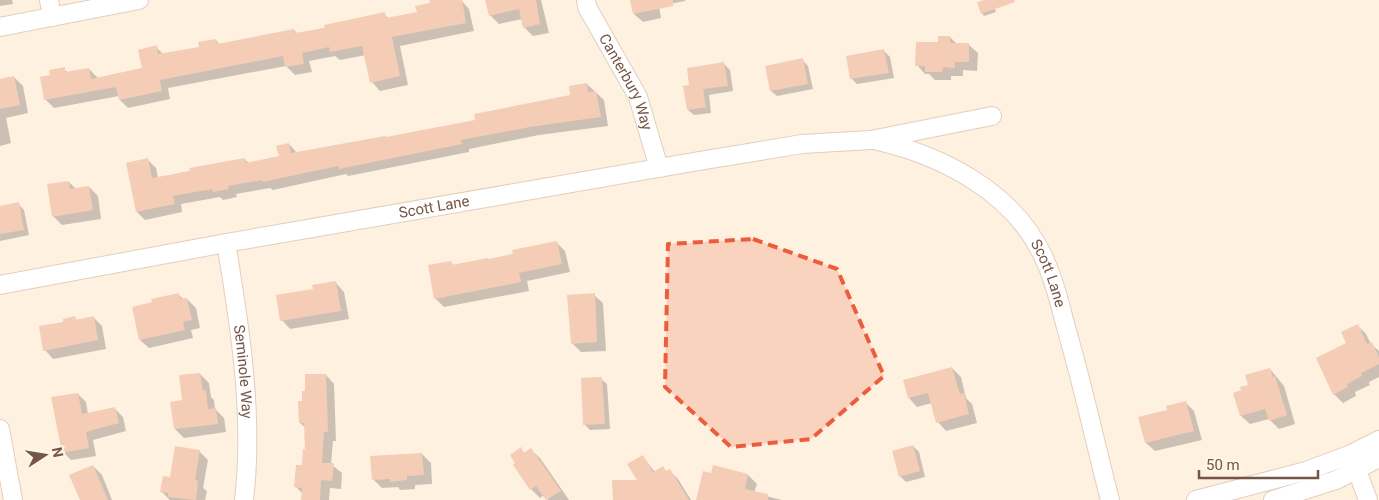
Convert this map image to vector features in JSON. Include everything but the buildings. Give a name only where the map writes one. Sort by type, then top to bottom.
[{"type":"street","points":[[0,27],[51,8],[138,0]]},
{"type":"street","name":"Canterbury Way","points":[[586,0],[587,7],[638,97],[659,168]]},
{"type":"street","name":"Scott Lane","points":[[0,285],[226,243],[449,206],[659,168],[802,144],[870,140],[992,116]]},
{"type":"street","name":"Scott Lane","points":[[870,140],[900,146],[919,153],[962,174],[991,193],[1006,206],[1032,236],[1042,254],[1056,291],[1110,500]]},
{"type":"street","name":"Seminole Way","points":[[226,243],[239,331],[246,414],[247,466],[244,500]]},
{"type":"street","points":[[0,429],[13,500]]},
{"type":"street","points":[[1196,500],[1306,471],[1349,455],[1379,440]]},
{"type":"street","points":[[1273,500],[1319,486],[1357,470],[1379,458]]},
{"type":"street","points":[[1357,470],[1368,500]]},
{"type":"highlighted area","points":[[753,239],[837,269],[884,376],[811,439],[731,447],[665,387],[668,244]]}]
